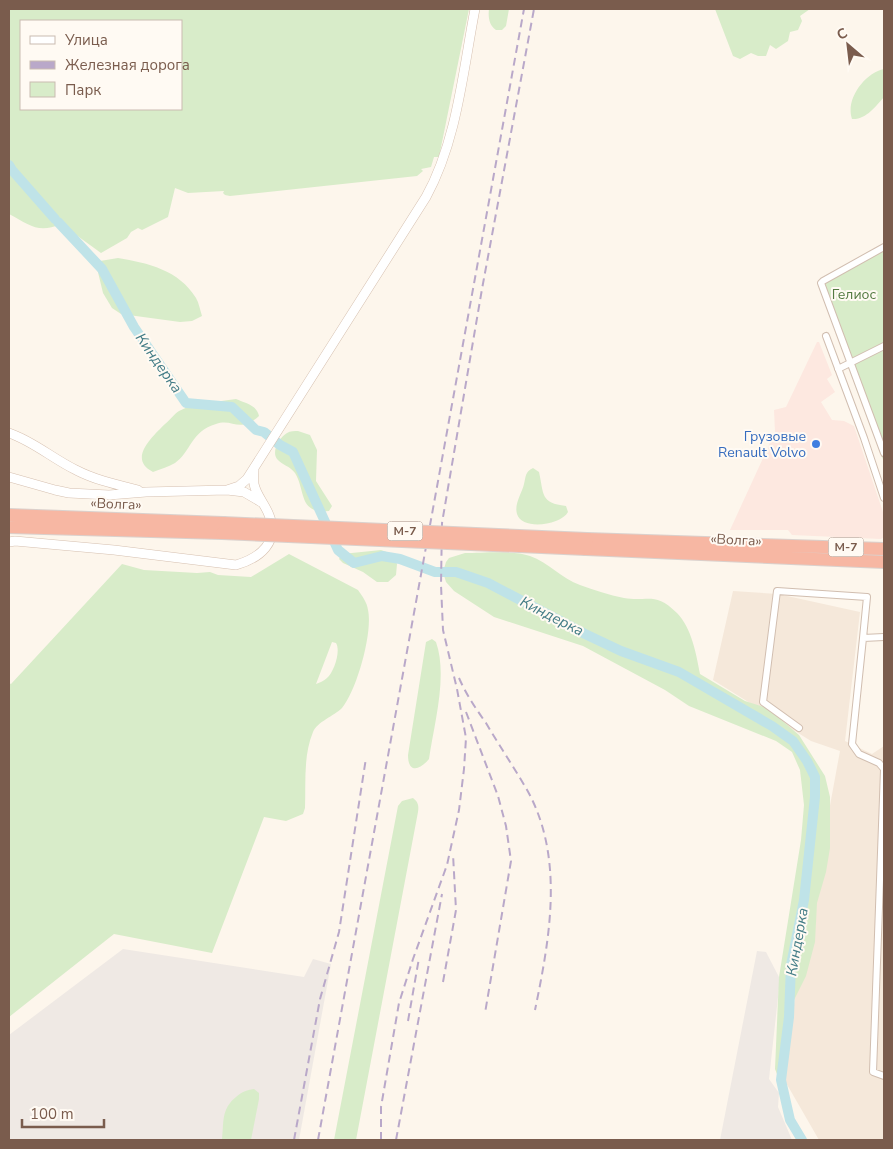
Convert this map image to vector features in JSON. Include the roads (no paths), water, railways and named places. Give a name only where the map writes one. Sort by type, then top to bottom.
[{"type":"highway","name":"«Волга»","points":[[9,515],[222,528]]},
{"type":"highway","name":"«Волга»","points":[[9,527],[222,528]]},
{"type":"highway","name":"М-7","points":[[222,528],[586,544]]},
{"type":"highway","name":"«Волга»","points":[[586,544],[884,549]]},
{"type":"highway","name":"«Волга»","points":[[586,544],[884,562]]},
{"type":"street","points":[[227,490],[244,482],[254,468],[436,180],[452,129],[475,9]]},
{"type":"street","points":[[884,247],[821,283],[884,453]]},
{"type":"street","points":[[826,336],[884,498]]},
{"type":"street","points":[[838,369],[884,346]]},
{"type":"street","points":[[9,433],[25,439],[77,471],[111,483],[146,492]]},
{"type":"street","points":[[9,440],[25,439]]},
{"type":"street","points":[[9,542],[114,550],[236,565],[250,561],[258,556],[270,543],[271,521],[254,482],[254,468]]},
{"type":"street","points":[[12,477],[69,493],[109,495],[227,490],[244,492],[264,505]]},
{"type":"street","points":[[9,511],[30,516]]},
{"type":"street","points":[[799,728],[763,702],[777,591],[867,597],[852,744],[859,754],[879,763],[884,770],[873,1072],[884,1076]]},
{"type":"street","points":[[863,638],[884,637]]},
{"type":"waterway","name":"Киндерка","points":[[9,165],[55,219]]},
{"type":"waterway","name":"Киндерка","points":[[58,222],[102,269],[134,327],[186,403],[232,407],[256,430],[264,432],[280,445],[293,452],[338,550],[354,563],[382,556],[400,559],[435,572],[456,572],[488,583],[621,651],[679,672],[772,726],[793,741],[807,761],[815,777],[815,797],[804,900],[791,965],[789,1017],[781,1080],[790,1120],[802,1140]]},
{"type":"railway","points":[[318,1140],[524,9]]},
{"type":"railway","points":[[381,1140],[381,1107],[399,1003],[447,865],[459,810],[466,738],[443,630],[441,585],[442,523],[482,289],[534,9]]},
{"type":"railway","points":[[459,678],[471,701],[526,788],[538,814],[546,841],[551,897],[549,926],[535,1010]]},
{"type":"railway","points":[[466,712],[498,796],[506,826],[511,861],[485,1013]]},
{"type":"railway","points":[[294,1140],[320,999],[339,932],[366,758]]},
{"type":"railway","points":[[443,982],[456,910],[453,854]]},
{"type":"railway","points":[[396,1140],[442,894]]},
{"type":"railway","points":[[408,1021],[419,958]]},
{"type":"place","name":"Грузовые Renault Volvo","points":[[816,444]]},
{"type":"park label","name":"Гелиос","points":[[854,294]]}]
